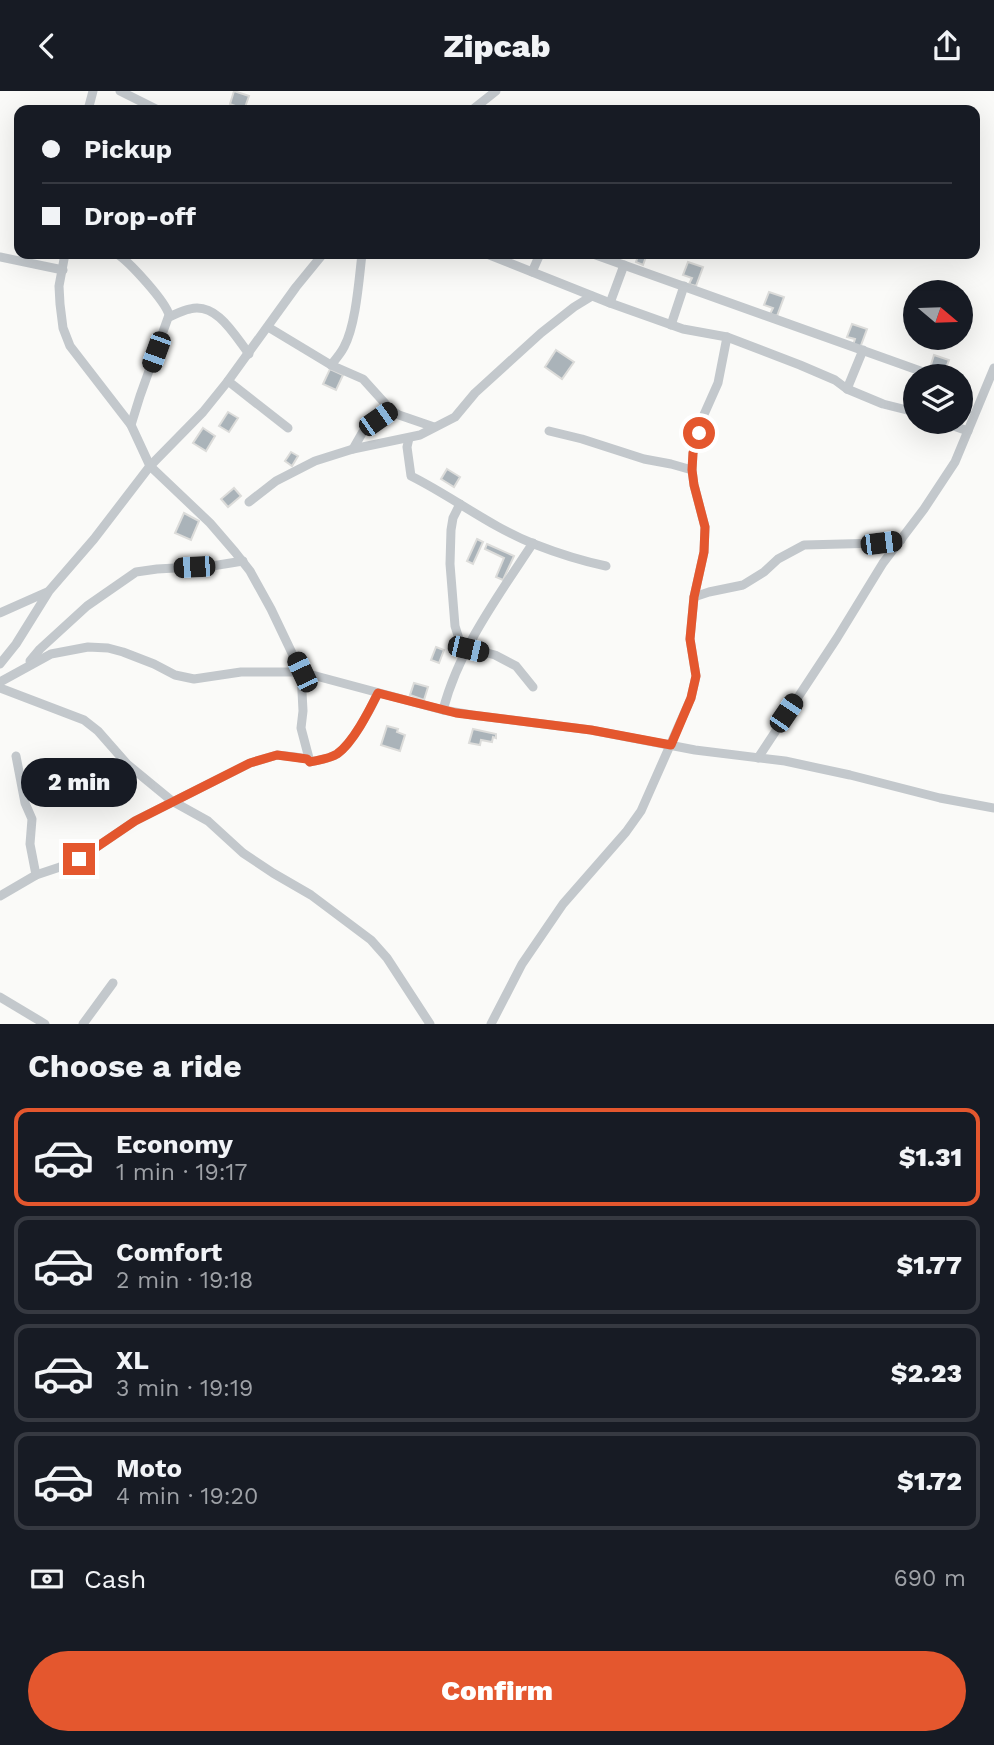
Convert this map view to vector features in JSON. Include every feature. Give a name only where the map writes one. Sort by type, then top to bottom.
[{"type":"street","points":[[120,91],[148,105]]},
{"type":"street","points":[[478,105],[496,91]]},
{"type":"street","points":[[0,257],[63,270]]},
{"type":"street","points":[[64,259],[59,286],[60,304],[63,328],[70,346],[131,425],[150,466],[210,523],[243,561],[271,609],[302,672],[301,728],[310,762]]},
{"type":"street","points":[[124,259],[162,301],[168,309],[169,317],[131,425]]},
{"type":"street","points":[[0,664],[16,644],[49,591],[94,539],[150,466],[203,412],[319,259]]},
{"type":"street","points":[[331,365],[344,347],[348,336],[361,259]]},
{"type":"street","points":[[499,259],[683,330],[727,337],[835,380],[847,389],[883,404],[903,409]]},
{"type":"street","points":[[532,272],[538,259]]},
{"type":"street","points":[[607,259],[903,365]]},
{"type":"street","points":[[610,303],[624,265]]},
{"type":"street","points":[[671,325],[684,286]]},
{"type":"street","points":[[249,502],[276,481],[315,461],[353,449],[420,435],[455,417],[475,393],[541,333],[592,296]]},
{"type":"street","points":[[169,317],[192,308],[206,308],[216,314],[248,354]]},
{"type":"street","points":[[268,327],[331,365],[363,379],[391,410],[399,415],[435,427]]},
{"type":"street","points":[[491,1024],[522,964],[563,904],[634,822],[688,706],[696,676],[690,639],[694,597],[704,552],[705,527],[694,485],[693,453],[702,419],[718,383],[727,337]]},
{"type":"street","points":[[847,389],[863,350]]},
{"type":"street","points":[[973,419],[994,368]]},
{"type":"street","points":[[228,381],[288,428]]},
{"type":"street","points":[[353,449],[365,429],[391,410]]},
{"type":"street","points":[[548,432],[692,470]]},
{"type":"street","points":[[758,758],[879,571],[956,462],[967,434]]},
{"type":"street","points":[[409,438],[407,447],[411,477],[429,484],[533,543],[606,566]]},
{"type":"street","points":[[460,504],[453,517],[450,564],[455,626],[466,652]]},
{"type":"street","points":[[694,597],[749,582],[778,559],[804,545],[901,540]]},
{"type":"street","points":[[443,710],[451,682],[466,652],[493,603],[533,543]]},
{"type":"street","points":[[25,667],[40,649],[87,606],[136,572],[243,561]]},
{"type":"street","points":[[0,613],[49,591]]},
{"type":"street","points":[[0,681],[51,654],[88,647],[123,652],[174,675],[194,679],[241,672],[302,672],[443,710],[591,730],[695,750],[802,764],[994,808]]},
{"type":"street","points":[[466,652],[495,655],[516,666],[533,687]]},
{"type":"street","points":[[0,688],[84,720],[98,731],[127,764],[172,801],[208,821],[243,853],[311,895],[371,940],[387,958],[430,1024]]},
{"type":"street","points":[[0,896],[36,875],[79,859],[135,821],[250,763],[284,755],[307,759],[310,762],[336,754],[344,748],[378,693]]},
{"type":"street","points":[[16,756],[25,803],[32,819],[30,844],[36,875]]},
{"type":"street","points":[[83,1024],[113,982]]},
{"type":"street","points":[[0,997],[45,1024]]},
{"type":"building","points":[[234,91],[249,96],[246,105],[230,104]]},
{"type":"building","points":[[637,259],[645,259],[643,265],[636,262]]},
{"type":"building","points":[[688,262],[703,267],[696,286],[689,284],[692,278],[683,275]]},
{"type":"building","points":[[769,292],[784,297],[777,316],[770,314],[773,308],[764,305]]},
{"type":"building","points":[[852,324],[867,329],[860,348],[853,345],[855,339],[847,337]]},
{"type":"building","points":[[556,350],[574,362],[562,379],[545,367]]},
{"type":"building","points":[[934,355],[949,360],[948,364],[931,364]]},
{"type":"building","points":[[330,369],[343,375],[336,390],[323,384]]},
{"type":"building","points":[[228,412],[238,418],[229,432],[219,426]]},
{"type":"building","points":[[203,428],[215,436],[206,451],[193,443]]},
{"type":"building","points":[[291,452],[298,456],[292,466],[285,461]]},
{"type":"building","points":[[447,469],[460,477],[454,487],[441,479]]},
{"type":"building","points":[[234,488],[241,496],[228,507],[221,499]]},
{"type":"building","points":[[184,513],[199,521],[191,540],[175,533]]},
{"type":"building","points":[[477,539],[483,542],[473,564],[467,561]]},
{"type":"building","points":[[487,544],[514,556],[503,580],[496,577],[504,558],[485,549]]},
{"type":"building","points":[[436,647],[444,650],[439,663],[431,660]]},
{"type":"building","points":[[414,683],[428,687],[424,700],[410,695]]},
{"type":"building","points":[[387,726],[398,729],[397,732],[405,735],[400,751],[381,745]]},
{"type":"building","points":[[473,729],[496,734],[496,738],[493,737],[492,742],[481,740],[480,745],[469,743]]},
{"type":"route","points":[[79,859],[135,821],[250,763],[277,755],[307,759],[310,762],[336,754],[359,727],[378,693],[456,713],[545,723],[671,745],[691,698],[696,676],[690,639],[694,597],[704,552],[705,527],[692,470],[693,453],[699,433]]}]
